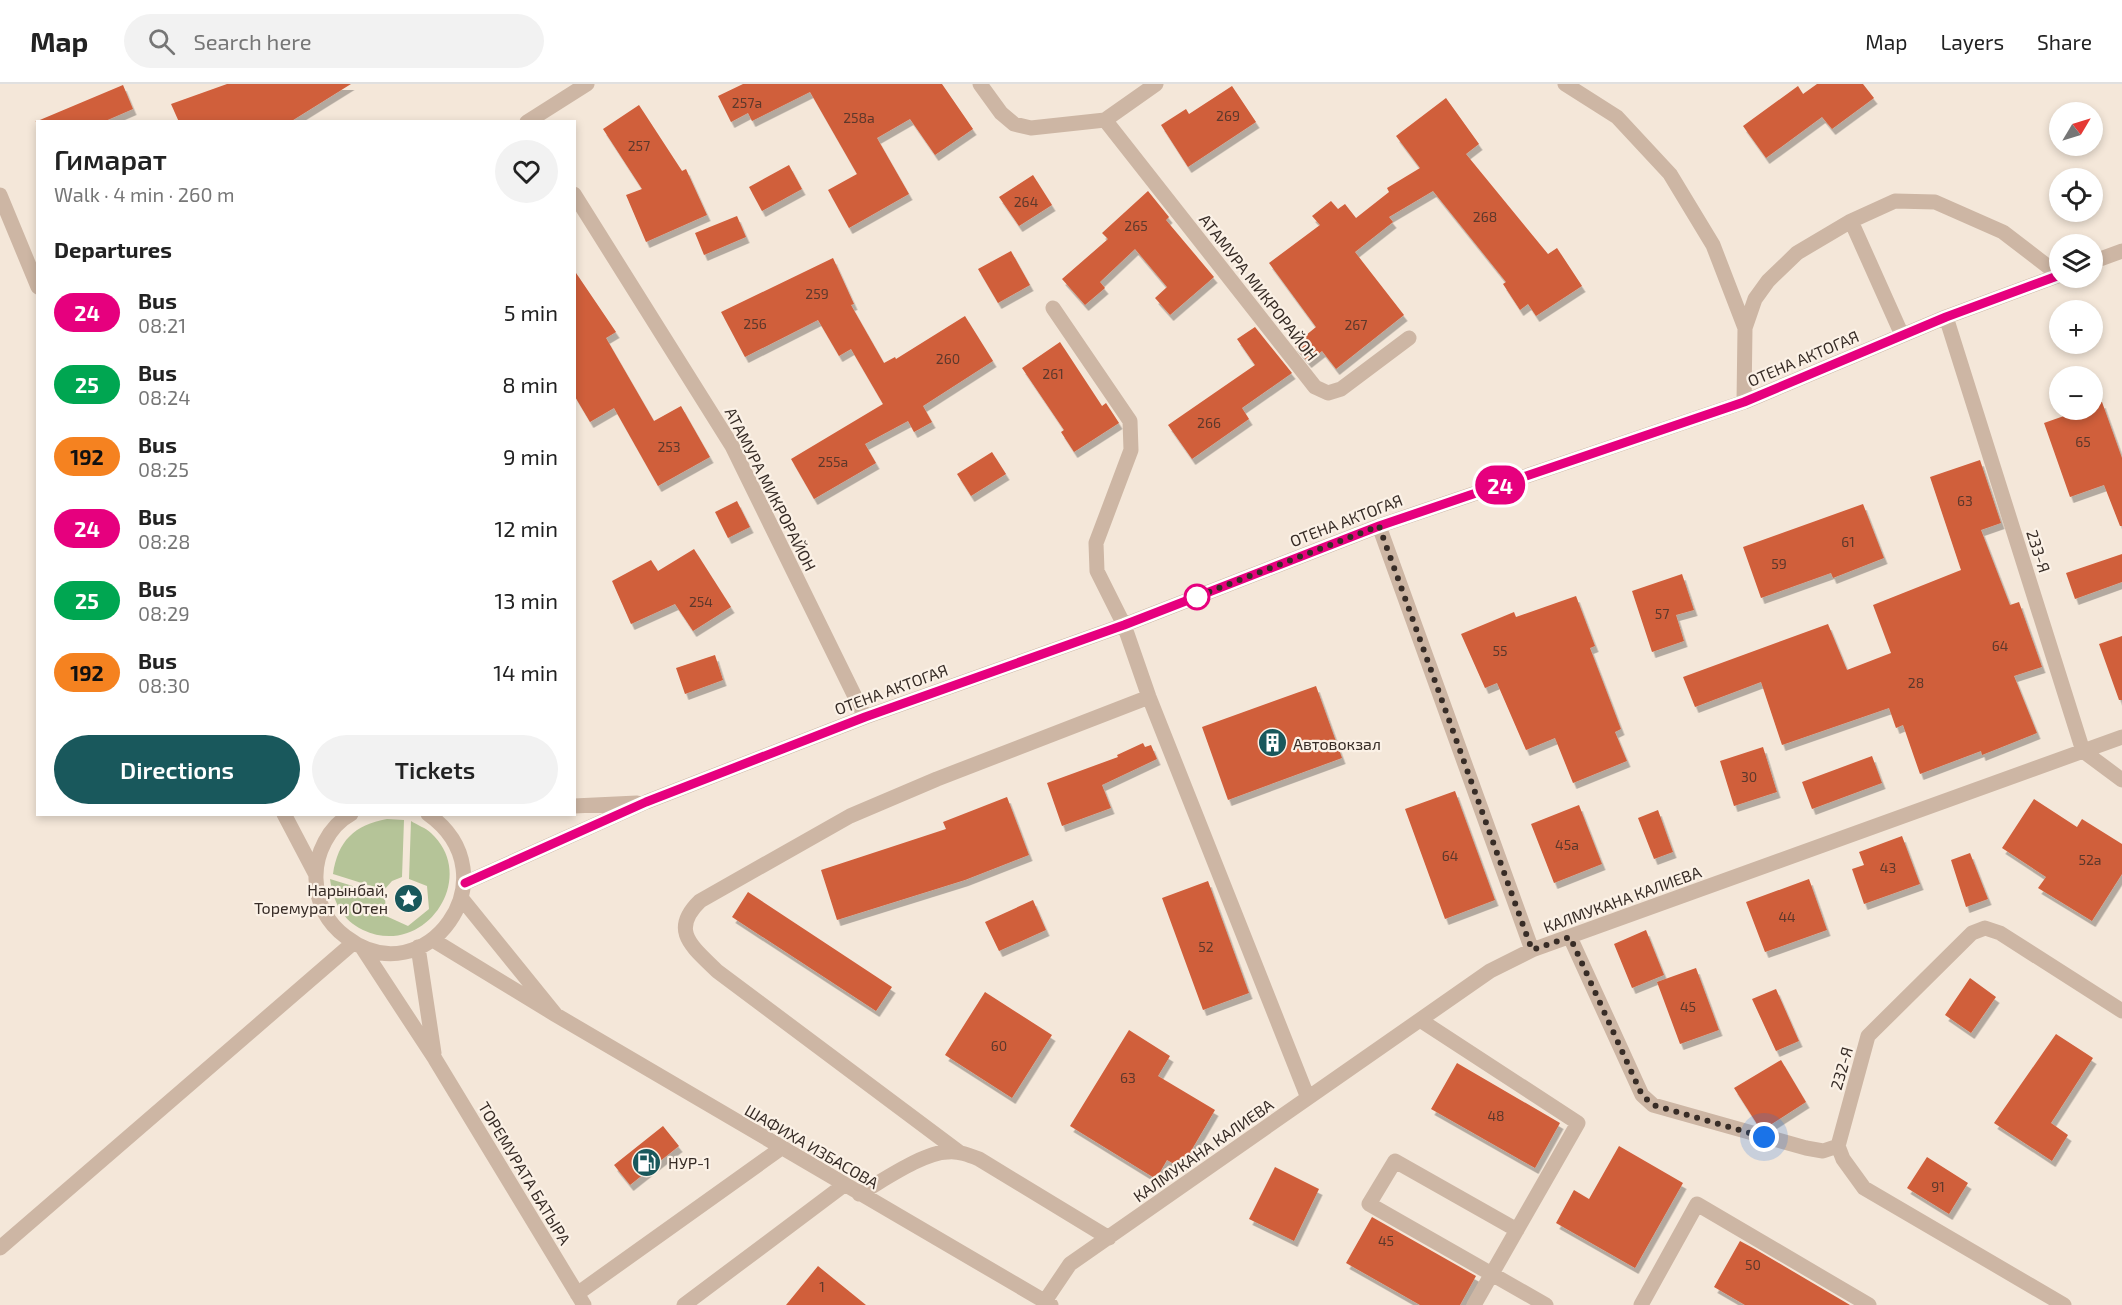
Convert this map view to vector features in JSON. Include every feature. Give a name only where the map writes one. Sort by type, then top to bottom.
[{"type":"street","points":[[530,120],[587,84]]},
{"type":"street","points":[[980,84],[1001,113],[1014,124],[1031,128],[1105,120],[1156,84]]},
{"type":"street","points":[[1565,84],[1617,117],[1671,174],[1713,245],[1745,328]]},
{"type":"street","name":"АТАМУРА МИКРОРАЙОН","points":[[1105,120],[1315,387],[1328,393],[1341,389],[1409,338]]},
{"type":"street","points":[[0,195],[36,281]]},
{"type":"street","name":"АТАМУРА МИКРОРАЙОН","points":[[576,197],[732,446],[865,717]]},
{"type":"street","points":[[1744,402],[1745,328],[1755,299],[1768,280],[1797,253],[1851,221],[1895,201],[1935,202],[2003,232],[2049,267]]},
{"type":"street","points":[[1851,221],[1902,335]]},
{"type":"street","points":[[2103,258],[2122,251]]},
{"type":"street","name":"ОТЕНА АКТОГАЯ","points":[[465,883],[646,802],[865,717],[1124,625],[1379,526],[1744,402],[1946,317],[2049,279]]},
{"type":"street","points":[[1053,308],[1130,421],[1131,450],[1096,543],[1097,571],[1124,625],[1149,697],[1308,1098]]},
{"type":"street","name":"233-Я","points":[[1946,317],[2083,751]]},
{"type":"street","points":[[1379,526],[1532,950]]},
{"type":"street","points":[[1109,1238],[988,1164],[959,1152],[717,971],[686,938],[684,923],[689,912],[700,901],[850,816],[936,778],[1149,697]]},
{"type":"street","name":"КАЛМУКАНА КАЛИЕВА","points":[[1048,1303],[1070,1264],[1490,971],[1532,950],[2122,737]]},
{"type":"street","points":[[2083,751],[2122,780]]},
{"type":"street","name":"ОТЕНА АКТОГАЯ","points":[[576,806],[646,802]]},
{"type":"street","points":[[285,816],[315,873]]},
{"type":"street","points":[[315,873],[325,841],[349,816]]},
{"type":"street","points":[[0,1248],[358,946],[385,953],[418,948],[433,940],[446,928],[462,899],[465,883],[459,850],[446,829],[430,816]]},
{"type":"street","name":"ТОРЕМУРАТА БАТЫРА","points":[[315,873],[321,906],[334,928],[358,946],[435,1059],[581,1299]]},
{"type":"street","points":[[462,899],[556,1015]]},
{"type":"street","name":"232-Я","points":[[1838,1146],[1868,1036],[1972,933],[1985,928],[2000,933],[2122,1011]]},
{"type":"street","points":[[1570,937],[1642,1095],[1653,1105],[1806,1148],[1823,1151],[1838,1146],[1843,1159],[1864,1188],[2064,1305]]},
{"type":"street","name":"ШАФИХА ИЗБАСОВА","points":[[433,940],[780,1149],[1048,1303]]},
{"type":"street","points":[[418,948],[435,1059]]},
{"type":"street","points":[[1420,1020],[1578,1123],[1474,1305]]},
{"type":"street","points":[[581,1299],[780,1149]]},
{"type":"street","points":[[859,1194],[920,1161],[944,1152],[959,1152]]},
{"type":"street","points":[[1517,1230],[1395,1161],[1369,1204],[1546,1305]]},
{"type":"street","points":[[684,1305],[844,1185]]},
{"type":"street","points":[[1641,1305],[1697,1204],[1869,1305]]},
{"type":"green space","points":[[387,819],[404,820],[402,877],[392,881],[384,890],[333,874],[339,852],[350,836],[365,825]]},
{"type":"green space","points":[[411,821],[431,833],[445,851],[450,871],[447,891],[438,909],[424,924],[406,933],[385,936],[363,930],[349,921],[340,909],[333,895],[330,879],[385,896],[386,916],[408,926],[429,909],[427,886],[409,879]]},
{"type":"building","points":[[227,84],[351,84],[293,120],[178,120],[171,104]]},
{"type":"building","points":[[743,84],[942,84],[973,129],[935,155],[910,119],[877,138],[909,194],[849,228],[828,190],[857,174],[810,92],[752,121],[748,113],[731,122],[718,96]]},
{"type":"building","points":[[1817,84],[1863,84],[1874,98],[1832,129],[1822,117],[1766,158],[1743,126],[1798,86],[1803,94]]},
{"type":"building","points":[[123,85],[133,109],[108,120],[40,120]]},
{"type":"building","points":[[1232,86],[1256,122],[1188,167],[1161,125],[1186,109],[1189,114]]},
{"type":"building","points":[[1446,98],[1479,144],[1466,154],[1548,254],[1557,248],[1582,286],[1536,316],[1528,304],[1520,310],[1503,284],[1506,282],[1433,191],[1389,217],[1393,222],[1355,252],[1404,315],[1336,369],[1322,351],[1308,362],[1294,345],[1316,327],[1269,263],[1320,225],[1312,216],[1331,201],[1338,209],[1345,204],[1356,218],[1389,192],[1387,188],[1420,168],[1396,136]]},
{"type":"building","points":[[639,105],[682,171],[686,169],[707,215],[646,242],[626,195],[642,189],[603,129]]},
{"type":"building","points":[[789,165],[802,189],[762,211],[749,187]]},
{"type":"building","points":[[1033,175],[1052,205],[1019,226],[999,197]]},
{"type":"building","points":[[1148,191],[1169,217],[1166,220],[1214,277],[1170,315],[1155,298],[1167,287],[1135,249],[1100,282],[1105,288],[1085,305],[1062,279],[1108,239],[1102,233]]},
{"type":"building","points":[[737,216],[746,237],[704,255],[695,233]]},
{"type":"building","points":[[1011,251],[1030,285],[998,303],[978,269]]},
{"type":"building","points":[[833,258],[854,304],[851,305],[884,363],[895,357],[896,359],[965,316],[993,361],[923,406],[932,422],[914,432],[908,421],[865,444],[876,463],[814,499],[791,459],[883,404],[851,349],[839,356],[818,320],[745,357],[721,312]]},
{"type":"building","points":[[576,273],[616,332],[606,338],[654,421],[681,406],[710,457],[658,486],[614,408],[590,422],[576,398]]},
{"type":"building","points":[[1255,327],[1292,373],[1242,408],[1249,419],[1192,459],[1168,425],[1255,365],[1237,339]]},
{"type":"building","points":[[1060,342],[1102,406],[1106,403],[1119,423],[1074,452],[1061,432],[1064,430],[1022,368]]},
{"type":"building","points":[[2103,405],[2122,458],[2122,526],[2120,526],[2104,485],[2070,497],[2044,423],[2053,420],[2103,420]]},
{"type":"building","points":[[992,452],[1006,474],[971,496],[957,474]]},
{"type":"building","points":[[1980,460],[2001,523],[1981,530],[2010,605],[2019,602],[2042,667],[2014,676],[2037,733],[1982,755],[1981,751],[1920,774],[1903,725],[1896,728],[1889,708],[1782,745],[1761,682],[1695,707],[1683,677],[1828,624],[1847,670],[1891,653],[1873,605],[1961,570],[1930,477]]},
{"type":"building","points":[[737,501],[750,527],[728,538],[715,512]]},
{"type":"building","points":[[1863,504],[1884,558],[1833,578],[1831,573],[1761,598],[1743,547]]},
{"type":"building","points":[[694,549],[731,607],[693,631],[675,604],[631,624],[612,581],[651,560],[658,571]]},
{"type":"building","points":[[2122,554],[2122,582],[2075,599],[2066,573]]},
{"type":"building","points":[[1682,574],[1694,610],[1676,615],[1684,641],[1652,652],[1632,591]]},
{"type":"building","points":[[1576,596],[1595,646],[1590,648],[1621,729],[1615,732],[1627,761],[1573,783],[1555,738],[1526,750],[1497,683],[1485,688],[1461,634],[1514,612],[1516,617]]},
{"type":"building","points":[[2122,636],[2122,700],[2119,700],[2099,644]]},
{"type":"building","points":[[715,655],[723,680],[685,694],[676,668]]},
{"type":"building","name":"Автовокзал","points":[[1316,686],[1342,758],[1228,800],[1202,727]]},
{"type":"building","points":[[1143,743],[1145,747],[1151,745],[1157,759],[1102,785],[1111,808],[1062,826],[1047,783],[1118,757],[1117,755]]},
{"type":"building","points":[[1763,747],[1777,792],[1734,806],[1720,761]]},
{"type":"building","points":[[1872,756],[1882,783],[1812,809],[1802,782]]},
{"type":"building","points":[[1455,791],[1495,900],[1445,919],[1405,809]]},
{"type":"building","points":[[1007,797],[1029,855],[965,880],[837,920],[821,870],[946,829],[943,822]]},
{"type":"building","points":[[2034,799],[2077,827],[2082,819],[2122,844],[2122,874],[2092,921],[2038,888],[2046,877],[2002,848]]},
{"type":"building","points":[[1579,805],[1602,864],[1554,883],[1531,824]]},
{"type":"building","points":[[1658,810],[1673,852],[1654,859],[1638,818]]},
{"type":"building","points":[[1902,836],[1920,884],[1864,904],[1852,869],[1864,865],[1859,852]]},
{"type":"building","points":[[1970,853],[1988,899],[1966,907],[1951,860]]},
{"type":"building","points":[[1809,879],[1827,930],[1765,952],[1746,902]]},
{"type":"building","points":[[1208,881],[1249,993],[1203,1010],[1162,898]]},
{"type":"building","points":[[748,892],[892,987],[876,1011],[732,917]]},
{"type":"building","points":[[1033,900],[1046,930],[999,951],[985,922]]},
{"type":"building","points":[[1646,930],[1664,975],[1632,988],[1614,944]]},
{"type":"building","points":[[1696,968],[1719,1030],[1680,1044],[1657,982]]},
{"type":"building","points":[[1970,978],[1996,997],[1971,1033],[1945,1015]]},
{"type":"building","points":[[1776,989],[1799,1041],[1776,1051],[1752,999]]},
{"type":"building","points":[[985,992],[1052,1035],[1012,1098],[945,1055]]},
{"type":"building","points":[[1129,1030],[1170,1056],[1158,1076],[1215,1110],[1181,1168],[1167,1160],[1156,1179],[1070,1126]]},
{"type":"building","points":[[2056,1034],[2093,1058],[2051,1123],[2068,1135],[2052,1161],[1994,1123]]},
{"type":"building","points":[[1781,1060],[1806,1102],[1767,1127],[1757,1124],[1734,1088]]},
{"type":"building","points":[[1457,1063],[1560,1123],[1535,1168],[1431,1109]]},
{"type":"building","points":[[663,1126],[679,1146],[630,1185],[614,1165]]},
{"type":"building","points":[[1619,1146],[1683,1183],[1635,1268],[1556,1223],[1574,1190],[1589,1199]]},
{"type":"building","points":[[1927,1157],[1968,1183],[1949,1214],[1907,1188]]},
{"type":"building","points":[[1275,1167],[1319,1189],[1294,1241],[1249,1219]]},
{"type":"building","points":[[1372,1217],[1476,1276],[1460,1305],[1420,1305],[1346,1263]]},
{"type":"building","points":[[1740,1241],[1850,1305],[1745,1305],[1714,1287]]},
{"type":"building","points":[[818,1266],[866,1305],[786,1305]]},
{"type":"bus line","name":"24","points":[[465,883],[646,802],[865,717],[1124,625],[1379,526],[1744,402],[1946,317],[2049,279]]},
{"type":"place","name":"Автовокзал","points":[[1272,743]]},
{"type":"place","name":"Нарынбай, Торемурат и Отен","points":[[409,898]]},
{"type":"place","name":"НУР-1","points":[[647,1162]]},
{"type":"route","points":[[1197,597],[1188,600],[1379,526],[1532,950],[1570,937],[1642,1095],[1653,1105],[1764,1137]]}]
